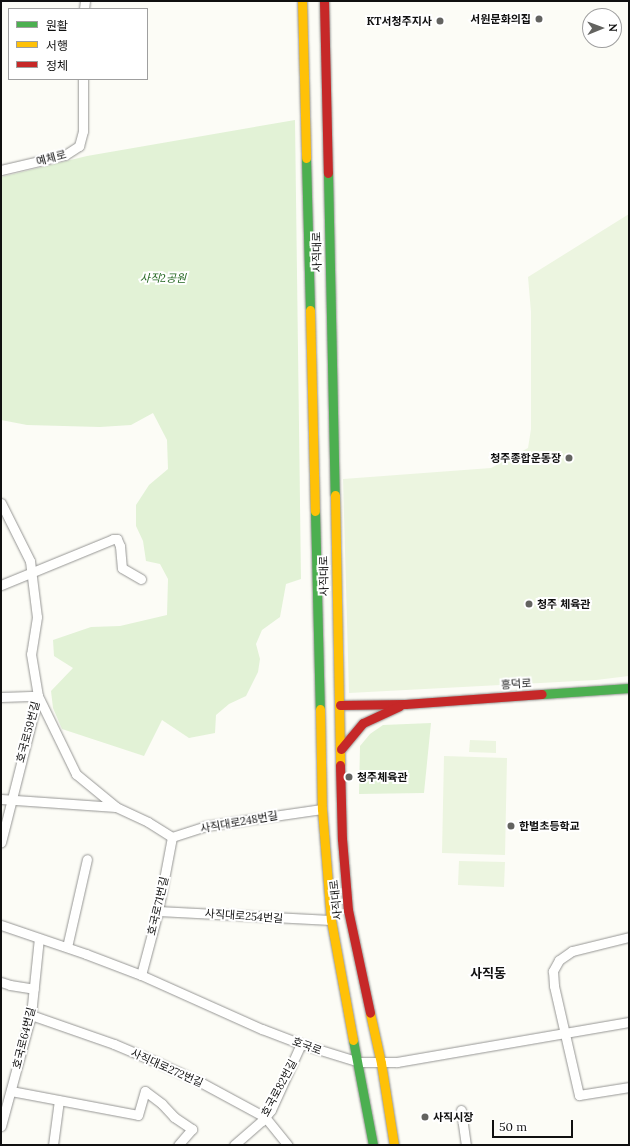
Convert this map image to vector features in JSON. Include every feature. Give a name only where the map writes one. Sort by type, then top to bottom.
[{"type":"main road","name":"사직대로","points":[[302,1],[322,809],[331,920],[359,1062],[373,1145]]},
{"type":"main road","name":"사직대로","points":[[324,1],[342,839],[348,910],[382,1063],[394,1145]]},
{"type":"main road","name":"흥덕로","points":[[340,705],[405,704],[629,688]]},
{"type":"main road","points":[[341,749],[363,723],[405,704]]},
{"type":"street","name":"예체로","points":[[1,170],[65,155],[79,146],[83,131],[83,80]]},
{"type":"street","name":"호국로59번길","points":[[1,503],[30,561],[37,617],[31,654],[38,696],[1,842]]},
{"type":"street","points":[[1,585],[114,539],[117,539],[120,546],[122,568],[141,579]]},
{"type":"street","points":[[1,697],[38,696],[76,774],[116,808],[148,822],[172,837]]},
{"type":"street","points":[[1,799],[116,808]]},
{"type":"street","name":"사직대로248번길","points":[[172,837],[205,826],[322,809]]},
{"type":"street","name":"호국로71번길","points":[[141,975],[158,911],[172,837]]},
{"type":"street","points":[[67,947],[87,859]]},
{"type":"street","name":"사직대로254번길","points":[[158,911],[331,920]]},
{"type":"street","name":"호국로","points":[[1,925],[67,947],[141,975],[302,1044],[359,1062],[397,1062],[629,1022]]},
{"type":"street","points":[[629,937],[572,951],[558,960],[553,971],[554,986],[579,1095],[629,1087]]},
{"type":"street","name":"호국로64번길","points":[[1,1126],[31,1015],[39,938]]},
{"type":"street","points":[[1,982],[34,989]]},
{"type":"street","name":"사직대로272번길","points":[[31,1015],[159,1062],[265,1117],[288,1145]]},
{"type":"street","name":"호국로82번길","points":[[234,1145],[271,1110],[302,1044]]},
{"type":"street","points":[[10,1091],[138,1115],[145,1091],[162,1104],[174,1117],[192,1129],[178,1145]]},
{"type":"street","points":[[53,1145],[59,1100]]},
{"type":"street","points":[[461,1110],[466,1145]]},
{"type":"green space","name":"사직2공원","points":[[295,120],[301,579],[286,584],[280,617],[262,630],[256,644],[260,659],[258,672],[246,696],[229,704],[216,715],[215,733],[189,738],[162,720],[144,756],[62,729],[53,708],[51,691],[73,668],[54,656],[53,640],[91,627],[120,626],[167,615],[168,579],[160,564],[146,561],[143,541],[136,526],[136,505],[149,485],[168,469],[167,440],[153,413],[131,425],[100,427],[27,425],[1,420],[1,177],[87,156]]},
{"type":"green space","name":"청주종합운동장","points":[[629,214],[629,676],[596,680],[349,693],[343,479],[491,468],[528,448],[531,429],[531,312],[528,277]]},
{"type":"green space","points":[[431,723],[424,793],[359,794],[360,746],[370,734],[383,725]]},
{"type":"green space","points":[[470,740],[496,741],[496,753],[469,752]]},
{"type":"green space","points":[[444,756],[507,758],[505,855],[442,853]]},
{"type":"green space","points":[[459,861],[505,862],[504,887],[458,885]]},
{"type":"traffic: fast","points":[[306,158],[310,310]]},
{"type":"traffic: fast","points":[[328,173],[335,495]]},
{"type":"traffic: fast","points":[[315,511],[320,709]]},
{"type":"traffic: fast","points":[[542,694],[629,688]]},
{"type":"traffic: fast","points":[[353,1040],[373,1145]]},
{"type":"traffic: slow","points":[[302,1],[306,158]]},
{"type":"traffic: slow","points":[[310,310],[315,511]]},
{"type":"traffic: slow","points":[[335,495],[340,765]]},
{"type":"traffic: slow","points":[[320,709],[322,809],[331,920],[353,1040]]},
{"type":"traffic: slow","points":[[370,1013],[381,1063],[394,1145]]},
{"type":"traffic: jam","points":[[324,1],[328,173]]},
{"type":"traffic: jam","points":[[340,705],[405,704],[542,694]]},
{"type":"traffic: jam","points":[[341,749],[363,723],[399,706]]},
{"type":"traffic: jam","points":[[340,765],[342,839],[348,910],[370,1013]]},
{"type":"place","name":"서원문화의집","points":[[539,19]]},
{"type":"place","name":"KT서청주지사","points":[[440,21]]},
{"type":"place","name":"청주종합운동장","points":[[569,458]]},
{"type":"place","name":"청주 체육관","points":[[529,604]]},
{"type":"place","name":"청주체육관","points":[[349,777]]},
{"type":"place","name":"한벌초등학교","points":[[511,826]]},
{"type":"place","name":"사직시장","points":[[425,1117]]},
{"type":"district","name":"사직동","points":[[488,974]]}]
